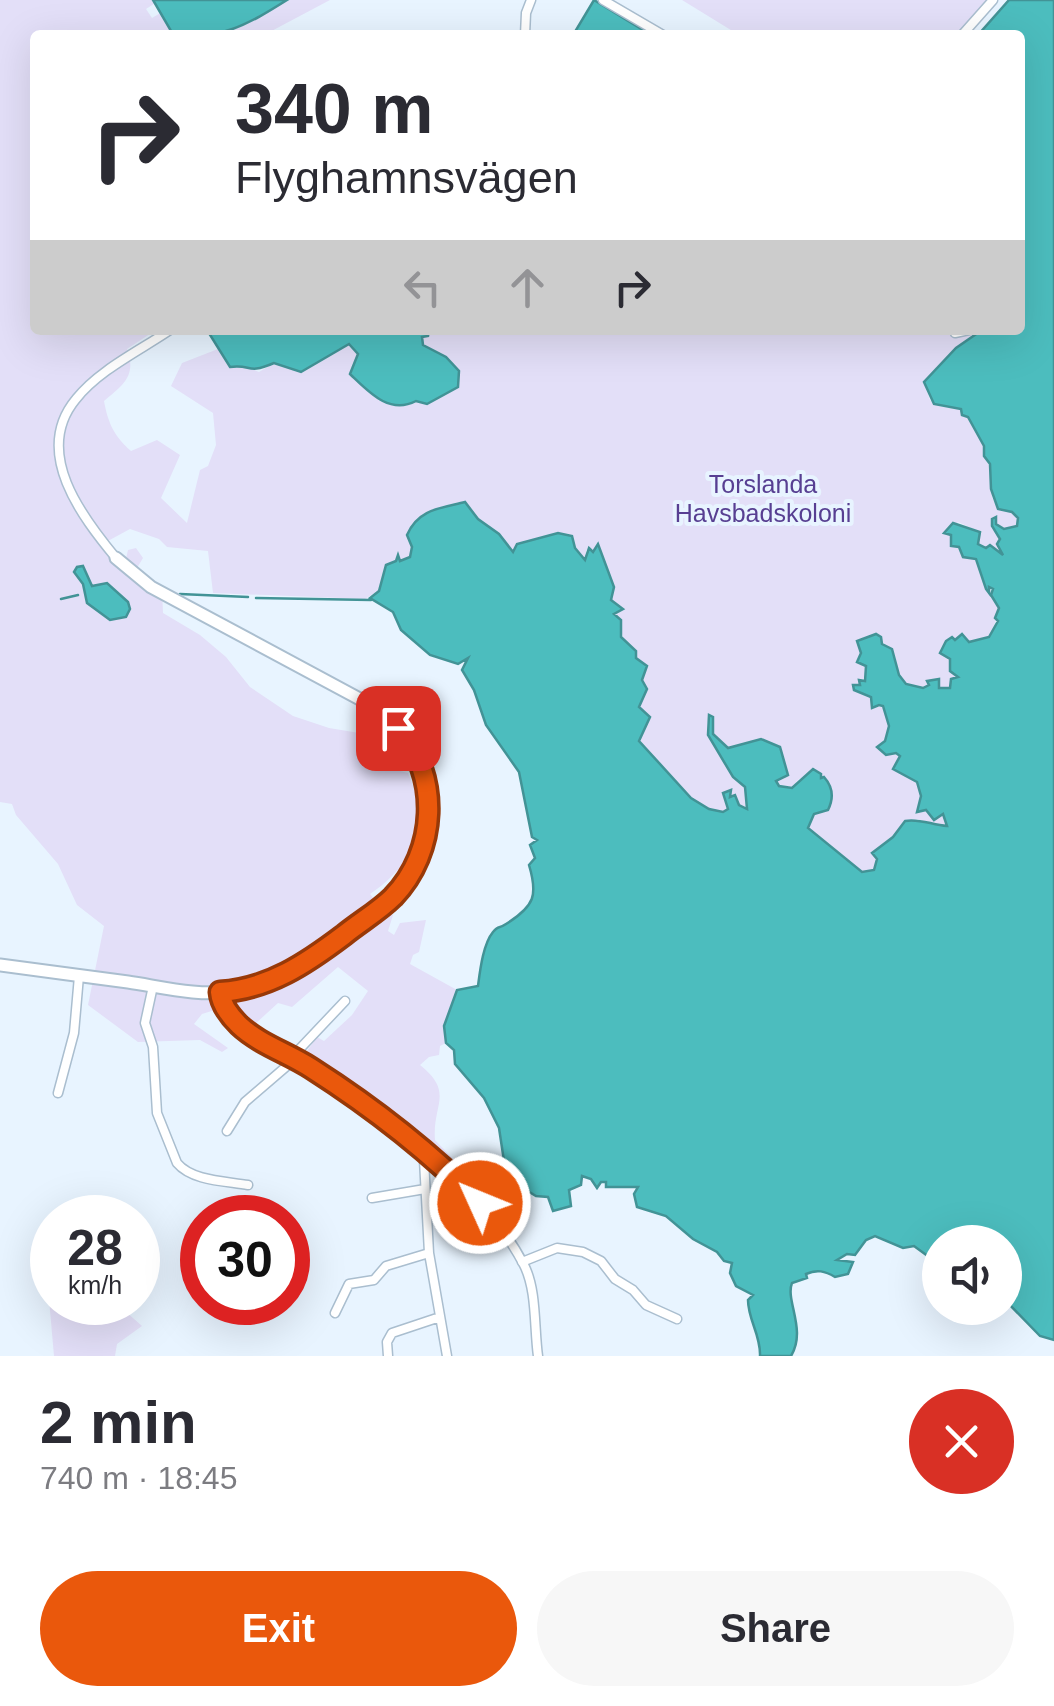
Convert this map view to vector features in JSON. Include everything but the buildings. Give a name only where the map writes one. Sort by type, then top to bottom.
[{"type":"street","points":[[525,30],[531,0]]},
{"type":"street","points":[[603,0],[654,30]]},
{"type":"street","points":[[967,30],[994,0]]},
{"type":"street","points":[[0,965],[153,986],[220,992],[250,988],[286,974],[395,895],[416,864],[426,837],[424,779],[405,737],[375,708],[151,587],[116,558],[80,514],[64,477],[61,434],[77,398],[163,335]]},
{"type":"street","points":[[58,1093],[72,1044],[79,976]]},
{"type":"street","points":[[153,986],[146,1023],[153,1046],[157,1113],[177,1163],[182,1170],[208,1179],[248,1184]]},
{"type":"street","points":[[220,992],[221,1000],[239,1025],[355,1098],[428,1154],[486,1209],[522,1262],[529,1280],[538,1356]]},
{"type":"street","points":[[227,1131],[244,1102],[294,1058],[345,1002]]},
{"type":"street","points":[[428,1154],[424,1160],[429,1253],[447,1356]]},
{"type":"street","points":[[372,1198],[425,1189]]},
{"type":"street","points":[[522,1262],[557,1248],[584,1252],[601,1261],[614,1279],[633,1290],[646,1306],[677,1319]]},
{"type":"street","points":[[335,1312],[349,1284],[374,1280],[386,1266],[429,1253]]},
{"type":"street","points":[[388,1356],[387,1342],[392,1333],[440,1317]]},
{"type":"green space","name":"Torslanda Havsbadskoloni","points":[[0,0],[160,0],[146,9],[152,18],[167,9],[182,30],[30,30],[30,335],[148,335],[127,349],[129,373],[104,401],[113,429],[131,451],[157,440],[180,455],[161,498],[187,523],[200,470],[208,466],[216,445],[213,413],[171,386],[182,363],[218,349],[230,367],[242,365],[259,372],[274,363],[301,372],[347,343],[358,359],[416,401],[428,404],[458,387],[458,371],[446,357],[423,345],[422,337],[426,335],[975,335],[956,348],[924,383],[930,400],[939,406],[963,410],[984,446],[984,456],[992,471],[992,497],[998,509],[1012,512],[1018,518],[1017,526],[1003,530],[992,519],[1005,556],[992,546],[978,544],[980,532],[958,522],[945,535],[952,535],[951,545],[976,558],[981,578],[998,606],[989,637],[968,642],[949,640],[940,649],[950,659],[951,669],[958,677],[951,689],[928,682],[923,688],[906,684],[899,675],[895,655],[875,634],[861,647],[858,661],[866,666],[867,676],[860,681],[861,685],[853,686],[871,697],[872,708],[883,706],[889,727],[885,741],[877,746],[901,757],[901,774],[917,782],[921,796],[918,811],[926,810],[937,819],[943,814],[948,826],[929,825],[918,819],[905,823],[877,852],[874,871],[862,872],[808,828],[814,814],[832,802],[828,782],[821,779],[821,774],[799,779],[792,788],[778,786],[776,781],[787,775],[761,739],[729,748],[713,734],[713,719],[708,720],[707,728],[733,777],[748,792],[748,810],[739,805],[738,799],[730,797],[731,791],[726,797],[728,809],[723,812],[691,798],[641,745],[641,733],[650,717],[639,707],[647,690],[642,680],[647,666],[624,640],[621,620],[614,614],[623,609],[611,600],[607,580],[596,559],[586,550],[586,560],[581,559],[573,542],[558,533],[518,544],[513,553],[465,502],[439,508],[412,527],[407,535],[409,558],[386,565],[378,591],[365,599],[213,593],[208,551],[167,547],[159,539],[130,529],[106,542],[125,563],[128,550],[136,548],[143,558],[137,568],[162,589],[163,613],[200,635],[226,657],[250,687],[293,716],[329,728],[371,735],[380,742],[388,768],[408,773],[418,809],[414,841],[398,869],[370,894],[383,910],[393,915],[388,931],[394,935],[400,923],[426,920],[419,952],[410,964],[457,990],[444,1026],[446,1043],[440,1046],[439,1055],[420,1065],[437,1083],[440,1100],[435,1140],[456,1162],[453,1172],[385,1115],[302,1058],[317,1037],[324,1041],[352,1015],[368,991],[338,967],[292,1007],[278,1003],[243,1035],[218,1009],[202,1014],[194,1024],[228,1048],[222,1052],[200,1040],[138,1042],[88,1005],[104,926],[77,905],[58,864],[16,815],[12,804],[0,802]]},
{"type":"green space","points":[[287,0],[330,0],[273,30],[231,30]]},
{"type":"green space","points":[[682,0],[988,0],[963,30],[731,30]]},
{"type":"green space","points":[[51,1325],[142,1326],[117,1344],[115,1356],[54,1356]]},
{"type":"water","points":[[153,0],[287,0],[228,30],[170,30]]},
{"type":"water","points":[[594,0],[643,30],[576,30]]},
{"type":"water","points":[[1009,0],[1054,0],[1054,1340],[1040,1336],[1022,1317],[1022,1225],[922,1225],[922,1252],[875,1236],[866,1240],[855,1255],[847,1254],[837,1260],[853,1262],[848,1274],[835,1277],[814,1272],[792,1283],[797,1336],[791,1356],[760,1356],[748,1300],[753,1295],[736,1286],[730,1273],[732,1263],[693,1239],[666,1216],[637,1207],[634,1194],[638,1187],[606,1187],[606,1182],[601,1182],[597,1188],[591,1179],[582,1176],[581,1185],[569,1190],[571,1206],[553,1211],[548,1197],[526,1190],[504,1192],[498,1169],[504,1161],[499,1128],[484,1098],[455,1064],[444,1026],[457,990],[478,986],[484,950],[493,932],[523,911],[532,899],[529,865],[535,858],[530,845],[537,840],[532,837],[519,772],[486,725],[462,670],[468,658],[458,664],[430,655],[401,630],[393,612],[370,598],[379,591],[386,565],[396,561],[398,555],[400,561],[410,557],[412,547],[407,535],[417,520],[447,506],[465,502],[513,552],[517,544],[558,533],[572,536],[575,548],[585,560],[589,548],[593,552],[598,544],[614,587],[611,600],[623,609],[614,614],[621,620],[621,637],[647,666],[642,680],[647,689],[639,707],[650,717],[639,741],[691,798],[723,812],[728,809],[723,793],[731,790],[730,797],[735,795],[739,805],[747,809],[745,787],[733,777],[708,735],[709,715],[713,717],[713,734],[728,748],[761,739],[780,747],[788,775],[776,781],[779,786],[792,788],[813,769],[824,777],[831,789],[830,806],[814,814],[808,828],[862,872],[874,870],[877,859],[872,853],[893,837],[905,821],[947,826],[943,814],[934,820],[926,810],[917,812],[921,796],[917,782],[893,769],[900,756],[886,755],[877,747],[885,741],[889,726],[883,706],[872,708],[871,697],[854,690],[853,685],[860,685],[859,680],[865,681],[866,666],[857,662],[861,653],[857,641],[876,634],[881,637],[882,644],[892,649],[899,675],[906,684],[923,688],[929,685],[927,681],[939,679],[939,688],[950,688],[951,679],[958,677],[950,671],[950,659],[940,653],[946,641],[962,634],[969,642],[989,637],[998,621],[993,589],[989,587],[989,593],[986,589],[976,559],[963,557],[959,547],[951,546],[951,535],[944,533],[953,523],[980,532],[978,544],[986,548],[990,545],[1003,555],[992,519],[996,517],[996,524],[1004,529],[1017,526],[1018,518],[1012,512],[998,509],[991,489],[990,464],[968,417],[962,415],[961,409],[934,404],[924,382],[956,348],[975,335],[1025,335],[1025,30],[982,30]]},
{"type":"water","points":[[210,335],[428,335],[422,337],[423,345],[446,357],[459,371],[458,387],[427,404],[416,401],[397,405],[372,394],[350,374],[358,354],[349,344],[301,372],[274,363],[254,369],[230,367]]},
{"type":"water","points":[[83,566],[92,586],[107,583],[128,602],[126,617],[110,620],[87,603],[83,584],[74,572]]},
{"type":"waterway","points":[[180,594],[248,597]]},
{"type":"waterway","points":[[61,599],[78,595]]},
{"type":"waterway","points":[[256,598],[371,600]]},
{"type":"route","points":[[398,728],[417,758],[428,799],[426,837],[406,882],[383,906],[304,964],[260,984],[220,992],[220,997],[227,1011],[249,1033],[310,1067],[383,1118],[480,1203]]}]
